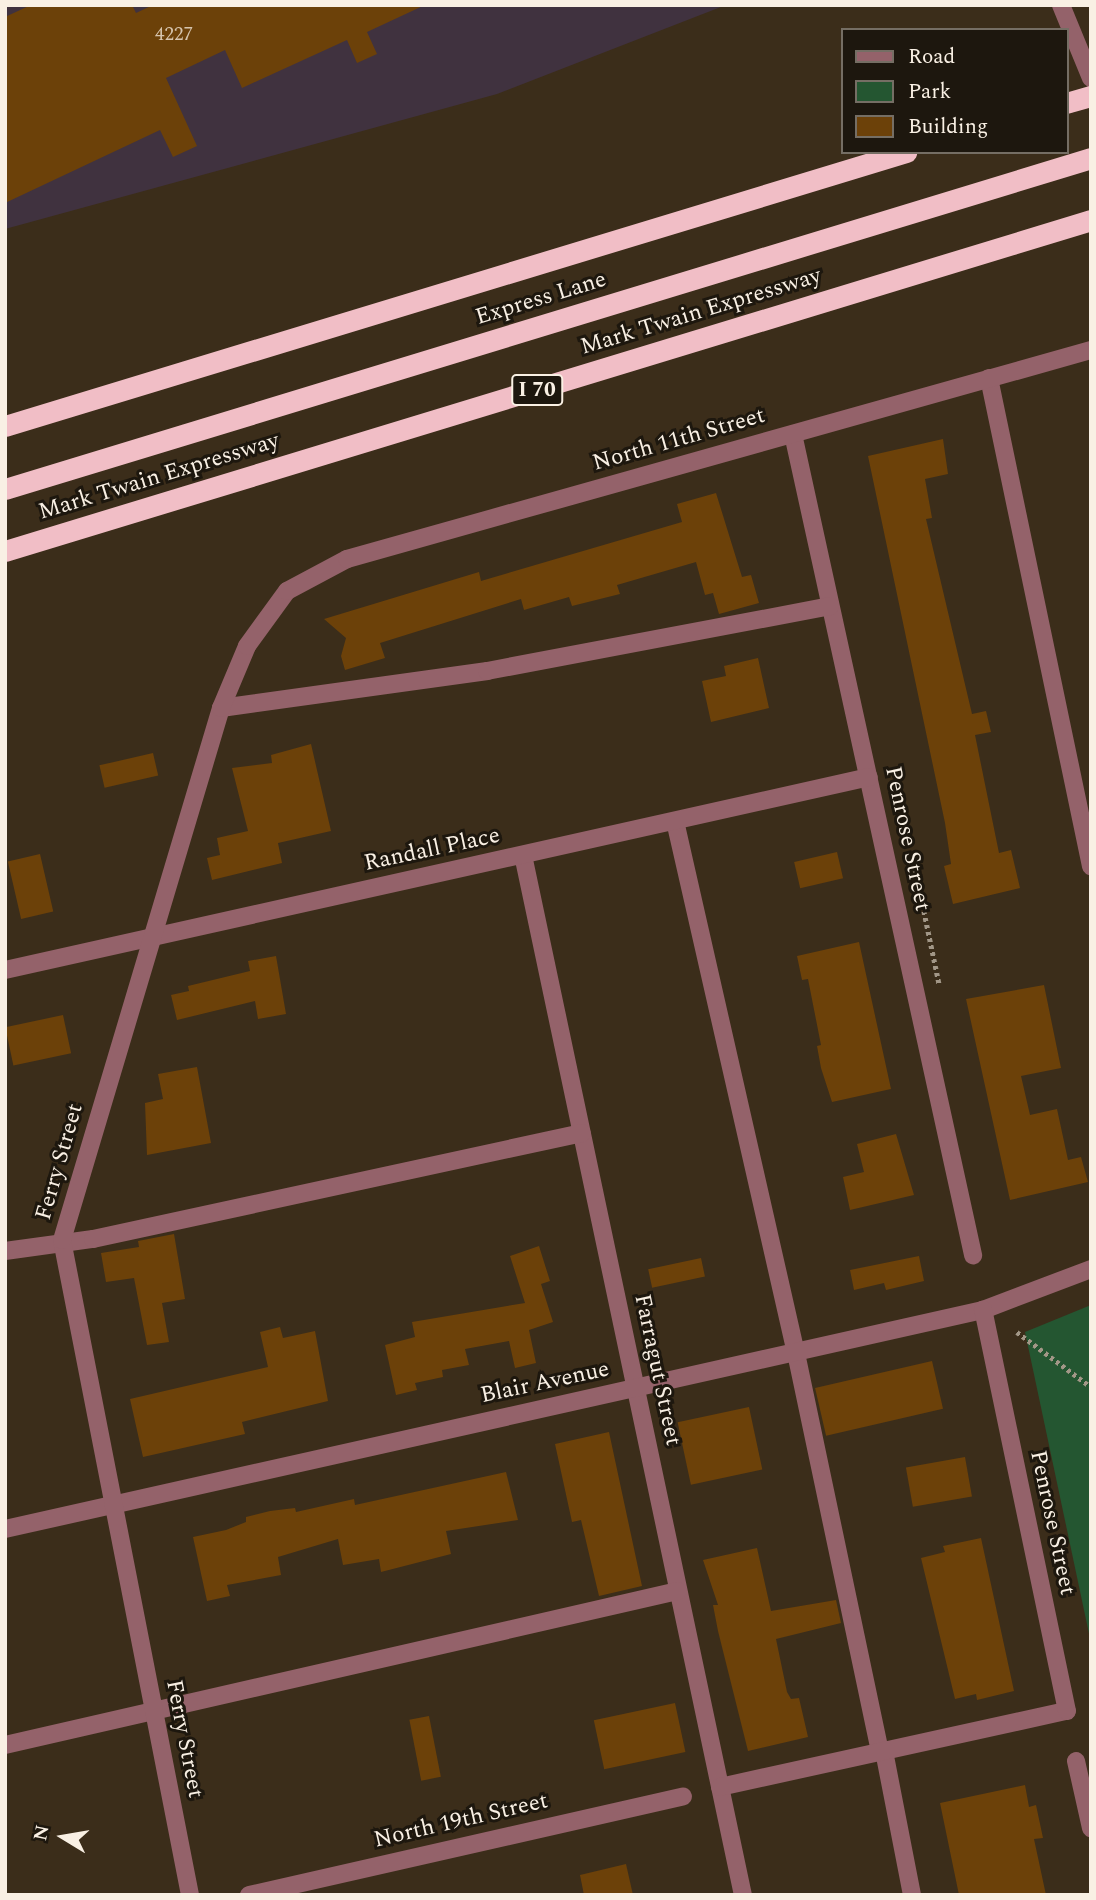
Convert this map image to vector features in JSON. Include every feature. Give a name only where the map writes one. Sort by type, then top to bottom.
[{"type":"highway","points":[[1068,102],[1091,96]]},
{"type":"highway","points":[[5,426],[899,154]]},
{"type":"highway","name":"Express Lane","points":[[5,489],[1091,158]]},
{"type":"highway","name":"Mark Twain Expressway","points":[[5,551],[1091,220]]},
{"type":"street","points":[[1060,5],[1091,78]]},
{"type":"street","name":"North 11th Street","points":[[287,591],[347,559],[1091,350]]},
{"type":"street","points":[[989,379],[1091,866]]},
{"type":"street","name":"Penrose Street","points":[[793,434],[973,1255]]},
{"type":"street","name":"Ferry Street","points":[[190,1895],[62,1240],[220,708],[247,646],[287,591]]},
{"type":"street","points":[[220,708],[499,669],[830,606]]},
{"type":"street","name":"Randall Place","points":[[5,970],[869,778]]},
{"type":"street","points":[[675,821],[796,1353],[912,1895]]},
{"type":"street","name":"Farragut Street","points":[[523,856],[743,1895]]},
{"type":"street","points":[[5,1251],[62,1240],[93,1239],[582,1133]]},
{"type":"street","name":"Blair Avenue","points":[[5,1529],[983,1310],[1091,1269]]},
{"type":"street","name":"Penrose Street","points":[[882,1752],[1067,1711],[983,1310]]},
{"type":"street","points":[[5,1745],[678,1591]]},
{"type":"street","points":[[720,1787],[882,1752]]},
{"type":"street","points":[[1076,1760],[1091,1828]]},
{"type":"street","name":"North 19th Street","points":[[249,1895],[683,1796]]},
{"type":"path","points":[[914,863],[939,983]]},
{"type":"path","points":[[1017,1332],[1091,1387]]},
{"type":"shaded area","points":[[5,5],[726,5],[497,94],[5,229]]},
{"type":"green space","points":[[1091,1305],[1091,1643],[1025,1332]]},
{"type":"building","points":[[31,5],[132,5],[136,13],[153,5],[425,5],[367,32],[377,54],[357,63],[347,40],[242,88],[225,50],[166,78],[197,146],[173,157],[160,130],[5,203],[5,17]]},
{"type":"building","points":[[943,439],[948,474],[925,479],[932,518],[926,519],[972,714],[986,711],[991,732],[975,735],[999,853],[1011,850],[1020,888],[953,904],[944,866],[951,864],[945,823],[868,456]]},
{"type":"building","points":[[716,493],[742,577],[751,575],[759,603],[719,614],[713,593],[705,595],[696,562],[617,585],[620,594],[572,606],[569,597],[524,610],[521,599],[380,643],[385,658],[345,670],[341,656],[346,638],[324,619],[479,572],[481,581],[682,522],[677,504]]},
{"type":"building","points":[[758,658],[769,708],[711,722],[702,681],[726,676],[724,666]]},
{"type":"building","points":[[311,744],[331,831],[278,843],[282,863],[212,880],[207,858],[220,855],[217,838],[248,831],[232,768],[272,763],[271,755]]},
{"type":"building","points":[[153,753],[158,775],[105,788],[99,765]]},
{"type":"building","points":[[837,852],[843,878],[800,888],[794,862]]},
{"type":"building","points":[[40,854],[53,911],[21,919],[8,861]]},
{"type":"building","points":[[859,942],[891,1089],[832,1102],[821,1068],[817,1046],[821,1045],[808,979],[802,980],[797,956]]},
{"type":"building","points":[[276,956],[286,1014],[258,1019],[255,1001],[177,1020],[171,995],[189,991],[188,986],[250,971],[248,961]]},
{"type":"building","points":[[1044,985],[1061,1068],[1021,1076],[1030,1115],[1057,1109],[1068,1160],[1081,1157],[1088,1182],[1010,1200],[966,999]]},
{"type":"building","points":[[63,1015],[71,1053],[13,1065],[5,1027]]},
{"type":"building","points":[[197,1067],[211,1143],[147,1155],[145,1103],[163,1099],[158,1074]]},
{"type":"building","points":[[896,1134],[914,1195],[850,1210],[843,1177],[864,1172],[857,1144]]},
{"type":"building","points":[[174,1234],[185,1299],[162,1303],[169,1342],[147,1345],[134,1278],[106,1282],[101,1253],[139,1247],[138,1241]]},
{"type":"building","points":[[539,1246],[550,1281],[541,1284],[553,1322],[529,1330],[536,1363],[515,1368],[509,1341],[465,1349],[469,1365],[442,1370],[443,1377],[415,1383],[417,1390],[396,1395],[385,1345],[415,1337],[412,1322],[525,1303],[510,1256]]},
{"type":"building","points":[[919,1256],[924,1281],[886,1290],[884,1283],[854,1290],[850,1270]]},
{"type":"building","points":[[701,1258],[705,1277],[652,1288],[648,1269]]},
{"type":"building","points":[[280,1327],[283,1338],[315,1331],[328,1401],[242,1422],[245,1434],[143,1457],[130,1399],[268,1367],[260,1332]]},
{"type":"building","points":[[932,1361],[943,1409],[826,1436],[815,1388]]},
{"type":"building","points":[[749,1407],[762,1470],[691,1485],[678,1422]]},
{"type":"building","points":[[609,1432],[642,1586],[599,1596],[581,1520],[572,1522],[555,1444]]},
{"type":"building","points":[[965,1457],[972,1496],[913,1507],[906,1467]]},
{"type":"building","points":[[506,1472],[518,1520],[446,1531],[451,1554],[381,1572],[379,1559],[343,1565],[338,1539],[278,1557],[281,1575],[227,1585],[230,1596],[207,1601],[193,1537],[226,1530],[246,1522],[246,1517],[270,1511],[295,1508],[296,1512],[354,1499],[355,1505]]},
{"type":"building","points":[[981,1538],[1014,1691],[977,1700],[976,1694],[955,1699],[921,1558],[945,1552],[943,1546]]},
{"type":"building","points":[[757,1548],[771,1611],[836,1600],[841,1623],[776,1639],[787,1692],[791,1699],[799,1698],[808,1737],[748,1751],[718,1631],[713,1605],[718,1605],[703,1560]]},
{"type":"building","points":[[675,1703],[685,1752],[604,1769],[594,1720]]},
{"type":"building","points":[[429,1716],[441,1777],[421,1781],[409,1720]]},
{"type":"building","points":[[1025,1785],[1029,1807],[1036,1805],[1043,1838],[1034,1839],[1046,1895],[959,1895],[940,1803]]},
{"type":"building","points":[[626,1864],[633,1895],[584,1895],[580,1875]]}]
